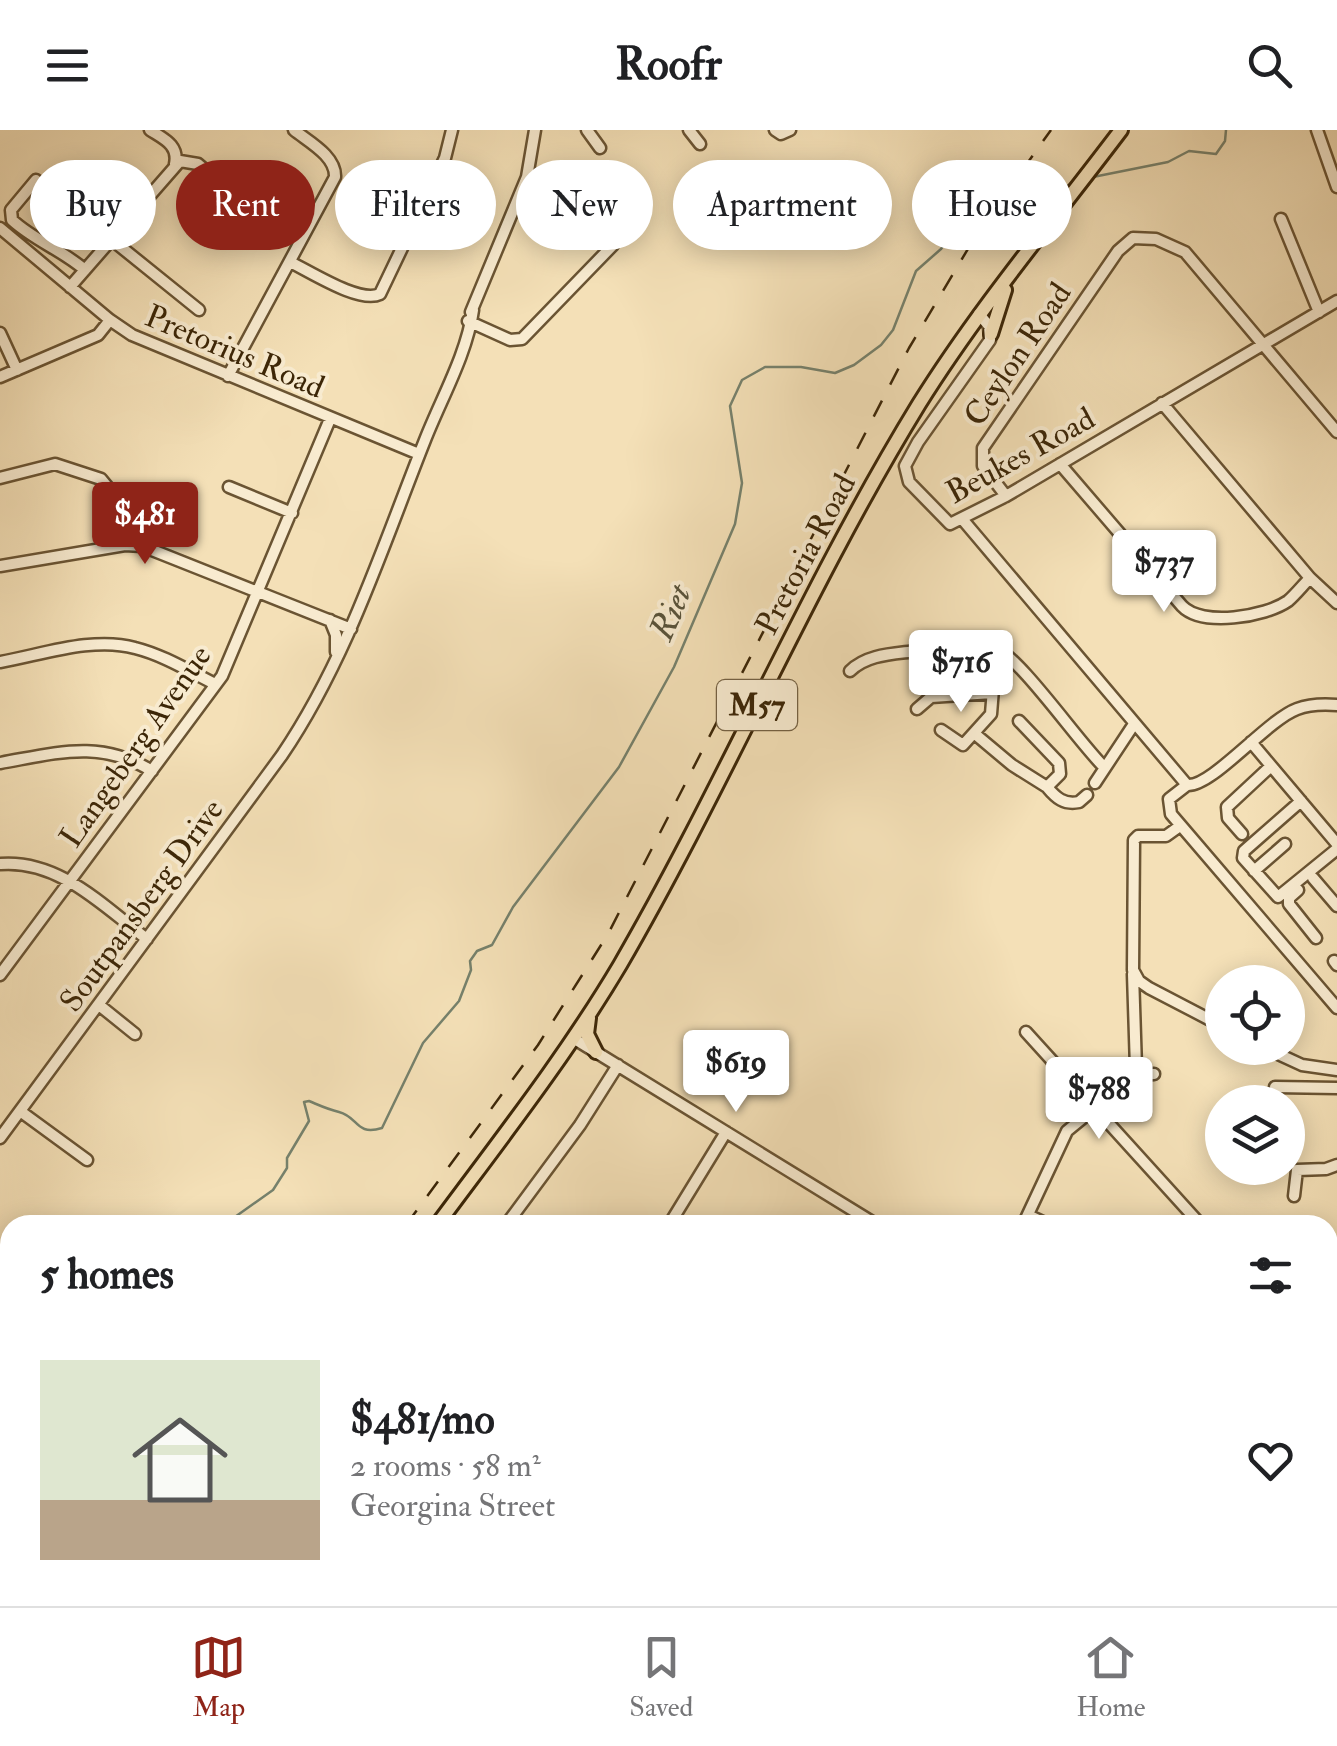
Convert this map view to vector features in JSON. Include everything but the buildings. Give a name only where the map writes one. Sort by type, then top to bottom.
[{"type":"main road","name":"Pretoria Road","points":[[444,1215],[591,1010],[680,856],[871,486],[979,314],[1122,130]]},
{"type":"main road","points":[[970,328],[991,333],[1012,274]]},
{"type":"main road","points":[[591,1010],[587,1034],[596,1052]]},
{"type":"street","points":[[150,130],[172,144],[175,164],[156,186]]},
{"type":"street","points":[[228,376],[336,172],[331,160],[294,130]]},
{"type":"street","points":[[290,262],[364,297],[380,294],[445,158],[452,130]]},
{"type":"street","name":"Soutpansberg Drive","points":[[0,1138],[282,755],[317,699],[349,628],[527,177],[535,130]]},
{"type":"street","points":[[587,130],[600,148]]},
{"type":"street","points":[[688,130],[700,144]]},
{"type":"street","points":[[775,130],[784,134],[790,130]]},
{"type":"street","points":[[1317,130],[1337,188]]},
{"type":"street","points":[[30,188],[12,210],[12,220],[30,235]]},
{"type":"street","points":[[1280,219],[1319,312]]},
{"type":"street","name":"Pretorius Road","points":[[0,228],[132,335],[416,453]]},
{"type":"street","name":"Ceylon Road","points":[[1006,496],[983,466],[983,448],[1127,241],[1149,238],[1180,248],[1337,432]]},
{"type":"street","points":[[61,250],[86,270]]},
{"type":"street","points":[[70,288],[102,250]]},
{"type":"street","points":[[125,250],[199,310]]},
{"type":"street","points":[[470,318],[510,340],[522,339],[608,250]]},
{"type":"street","name":"Beukes Road","points":[[991,333],[905,466],[909,482],[946,522],[963,520],[1006,496],[1337,301]]},
{"type":"street","points":[[979,314],[991,333]]},
{"type":"street","points":[[0,377],[98,335],[110,320]]},
{"type":"street","points":[[0,333],[16,370]]},
{"type":"street","points":[[1162,403],[1310,578],[1337,603]]},
{"type":"street","name":"Langeberg Avenue","points":[[0,975],[226,668],[330,418]]},
{"type":"street","points":[[0,478],[55,464],[100,479],[115,496],[124,545]]},
{"type":"street","points":[[1060,464],[1182,606],[1196,616],[1220,618],[1276,606],[1310,578]]},
{"type":"street","points":[[229,487],[292,513]]},
{"type":"street","points":[[963,520],[1187,785]]},
{"type":"street","points":[[0,566],[124,545],[148,547],[349,628]]},
{"type":"street","points":[[330,620],[336,635],[336,652]]},
{"type":"street","name":"Soutpansberg Drive","points":[[317,699],[349,628]]},
{"type":"street","points":[[0,662],[111,644],[151,654],[214,684]]},
{"type":"street","points":[[850,670],[872,658],[954,646],[989,646],[1010,658],[1105,768]]},
{"type":"street","points":[[942,730],[963,745],[975,734],[992,714],[992,693],[1010,658]]},
{"type":"street","points":[[917,709],[931,697],[992,693]]},
{"type":"street","points":[[1337,705],[1295,710],[1203,782],[1187,785],[1169,802],[1171,814],[1180,826],[1337,1008]]},
{"type":"street","points":[[1018,721],[1059,763],[1060,774],[1047,787]]},
{"type":"street","points":[[1096,783],[1134,724]]},
{"type":"street","points":[[975,734],[1012,765],[1047,787],[1056,798],[1080,802],[1087,795]]},
{"type":"street","points":[[1251,742],[1301,802],[1337,847],[1279,897],[1242,853],[1301,802]]},
{"type":"street","points":[[0,763],[71,751],[100,751],[122,754],[152,772]]},
{"type":"street","points":[[1242,834],[1228,818],[1226,807],[1271,766]]},
{"type":"street","points":[[1154,1074],[1139,1074],[1136,1068],[1134,840],[1138,836],[1166,836],[1180,826]]},
{"type":"street","points":[[1254,871],[1285,844]]},
{"type":"street","points":[[1316,938],[1288,902],[1337,858]]},
{"type":"street","points":[[0,864],[38,866],[70,881],[147,939]]},
{"type":"street","points":[[1313,878],[1337,906]]},
{"type":"street","points":[[1133,973],[1149,988],[1205,1017]]},
{"type":"street","points":[[99,1004],[135,1034]]},
{"type":"street","points":[[1026,1032],[1193,1215]]},
{"type":"street","points":[[573,1038],[862,1215]]},
{"type":"street","points":[[513,1215],[618,1065]]},
{"type":"street","points":[[1302,1065],[1337,1070]]},
{"type":"street","points":[[1305,1087],[1337,1088]]},
{"type":"street","points":[[1028,1215],[1067,1130],[1095,1108]]},
{"type":"street","points":[[20,1111],[87,1160]]},
{"type":"street","points":[[675,1215],[726,1132]]},
{"type":"street","points":[[1294,1196],[1297,1170],[1337,1165]]},
{"type":"waterway","name":"Riet","points":[[1093,177],[1168,162],[1189,151],[1216,154],[1225,141],[1226,130]]},
{"type":"waterway","name":"Riet","points":[[238,1215],[273,1190],[287,1168],[287,1158],[309,1121],[304,1102],[345,1114],[367,1130],[382,1128],[423,1043],[459,1001],[471,970],[470,961],[477,951],[492,945],[513,907],[619,767],[674,667],[735,524],[742,483],[730,406],[742,380],[765,367],[801,367],[835,373],[854,365],[881,345],[893,330],[916,271],[940,250]]},
{"type":"railway","points":[[413,1215],[538,1045],[608,934],[909,348],[978,232],[1051,130]]}]
